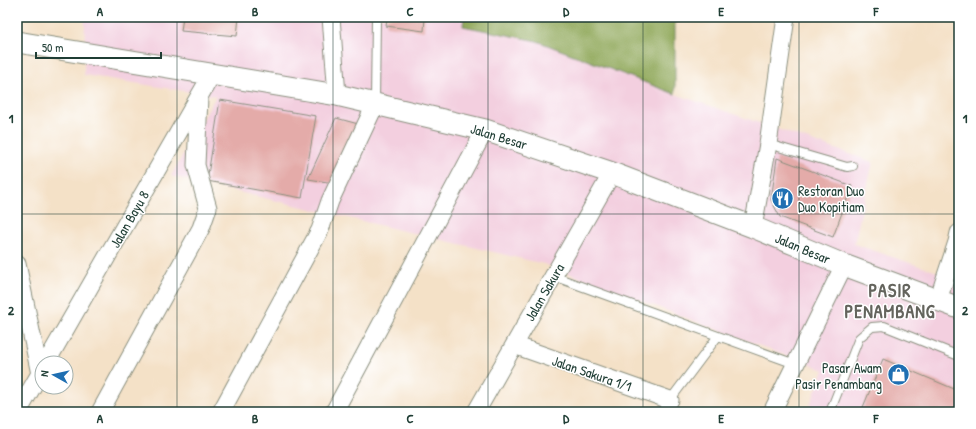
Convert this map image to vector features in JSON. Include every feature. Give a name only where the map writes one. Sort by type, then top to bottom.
[{"type":"street","points":[[331,17],[337,95]]},
{"type":"street","points":[[753,227],[768,144],[786,17]]},
{"type":"street","name":"Jalan Besar","points":[[17,42],[337,95],[485,130],[612,173],[753,227],[844,265],[959,308]]},
{"type":"street","name":"Jalan Bayu 8","points":[[51,355],[212,74]]},
{"type":"street","points":[[100,412],[201,228],[208,208],[196,165],[199,97]]},
{"type":"street","points":[[221,412],[320,230],[330,201],[375,105]]},
{"type":"street","points":[[334,412],[485,130]]},
{"type":"street","name":"Jalan Sakura","points":[[476,412],[612,173]]},
{"type":"street","points":[[938,300],[958,242],[959,233]]},
{"type":"street","points":[[17,264],[40,355]]},
{"type":"street","points":[[772,412],[844,265]]},
{"type":"street","name":"Jalan Sakura 1/1","points":[[514,345],[666,406]]},
{"type":"street","name":"Jalan Bayu 8","points":[[18,412],[34,384]]},
{"type":"lane","points":[[375,105],[376,17]]},
{"type":"lane","points":[[768,144],[847,167],[853,166]]},
{"type":"lane","points":[[553,276],[795,364]]},
{"type":"lane","points":[[830,412],[859,338],[872,327],[884,326],[959,356]]},
{"type":"lane","points":[[666,406],[718,336]]},
{"type":"shaded area","points":[[85,17],[464,17],[463,26],[537,41],[675,94],[873,162],[854,244],[958,279],[959,276],[959,412],[807,412],[824,370],[544,264],[171,176],[216,96],[84,75]]},
{"type":"green space","points":[[464,17],[675,17],[675,94],[537,41],[463,26]]},
{"type":"building","points":[[183,17],[239,17],[237,36],[181,31]]},
{"type":"building","points":[[387,17],[425,17],[424,31],[386,26]]},
{"type":"building","points":[[220,100],[316,116],[302,198],[207,181]]},
{"type":"building","points":[[336,118],[362,125],[334,183],[308,179]]},
{"type":"building","points":[[777,158],[852,186],[833,237],[780,217],[771,200]]},
{"type":"building","name":"Pasar Awam Pasir Penambang","points":[[883,359],[959,391],[959,412],[861,412]]},
{"type":"place","name":"Restoran Duo Duo Kopitiam","points":[[782,198]]},
{"type":"place","name":"Pasar Awam Pasir Penambang","points":[[898,375]]},
{"type":"district","name":"PASIR PENAMBANG","points":[[890,300]]}]
